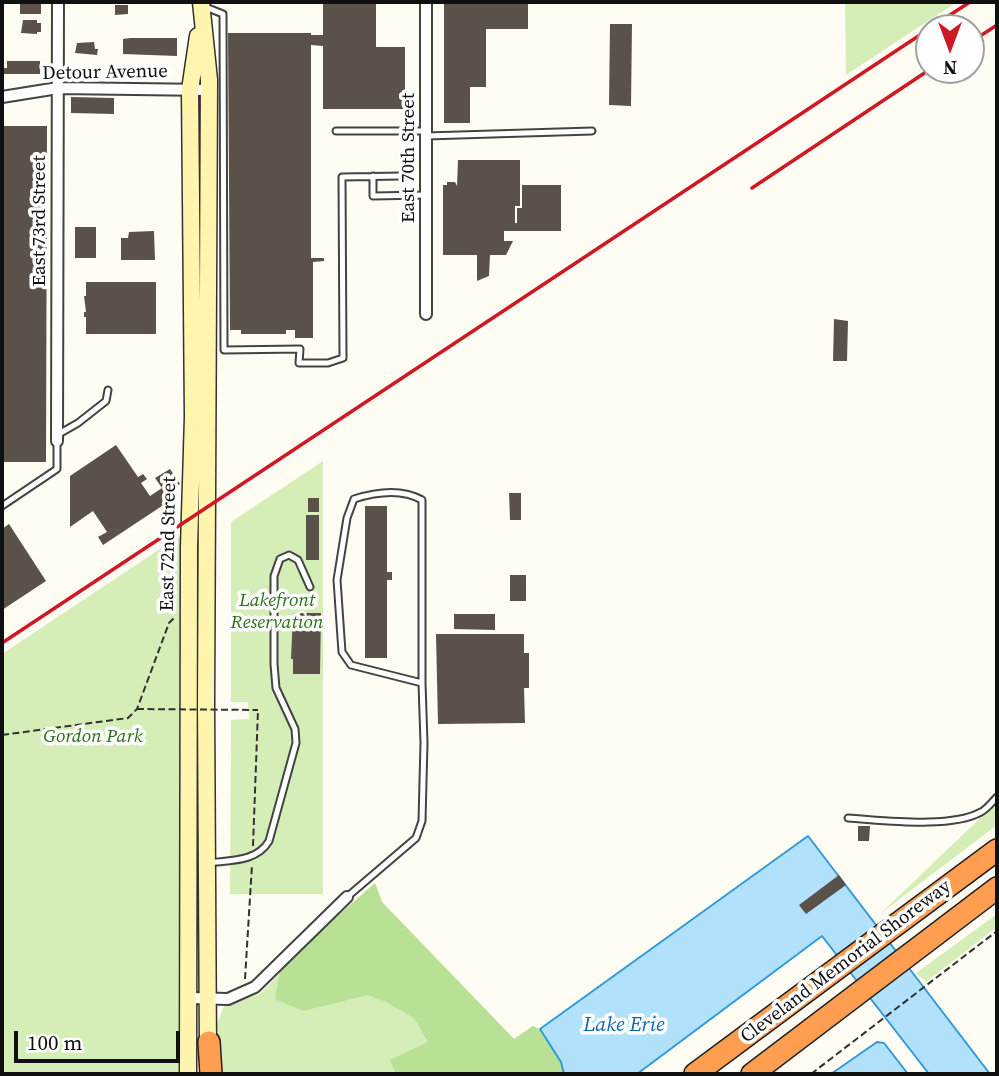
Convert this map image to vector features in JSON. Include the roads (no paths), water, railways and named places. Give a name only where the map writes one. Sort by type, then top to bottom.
[{"type":"highway","name":"Cleveland Memorial Shoreway","points":[[695,1074],[997,850]]},
{"type":"highway","name":"Cleveland Memorial Shoreway","points":[[752,1074],[997,888]]},
{"type":"highway","points":[[208,1074],[209,1042]]},
{"type":"main road","name":"East 72nd Street","points":[[188,1074],[189,547],[193,417],[190,90],[201,7]]},
{"type":"main road","name":"East 72nd Street","points":[[201,7],[209,90],[206,864],[209,1042]]},
{"type":"main road","points":[[188,863],[206,864]]},
{"type":"street","name":"East 73rd Street","points":[[57,438],[58,2]]},
{"type":"street","name":"East 70th Street","points":[[426,2],[426,314]]},
{"type":"street","name":"Detour Avenue","points":[[2,97],[58,88],[209,90]]},
{"type":"street","points":[[189,998],[228,999],[255,988],[347,897]]},
{"type":"lane","points":[[201,7],[223,14],[224,350],[300,349],[299,363],[328,363],[342,358],[342,177],[402,176]]},
{"type":"lane","points":[[336,131],[593,131]]},
{"type":"lane","points":[[373,176],[373,196],[426,195]]},
{"type":"lane","points":[[2,506],[57,469],[57,438],[106,401],[108,390]]},
{"type":"lane","points":[[347,897],[416,838],[422,821],[424,743],[422,500],[410,493],[372,493],[354,499],[347,519],[337,580],[342,652],[351,665],[422,684]]},
{"type":"lane","points":[[206,864],[252,856],[264,849],[270,841],[296,743],[295,729],[277,691],[275,676],[274,576],[280,559],[289,555],[298,560],[310,587]]},
{"type":"lane","points":[[848,818],[902,822],[966,818],[983,811],[997,797]]},
{"type":"water","name":"Lake Erie","points":[[808,836],[990,1074],[929,1074],[822,936],[637,1074],[564,1074],[561,1062],[540,1029]]},
{"type":"water","points":[[877,1042],[884,1043],[908,1074],[831,1074]]},
{"type":"railway","points":[[952,14],[970,2]]},
{"type":"railway","points":[[985,33],[997,25]]},
{"type":"railway","points":[[2,643],[915,38]]},
{"type":"railway","points":[[752,188],[915,79]]},
{"type":"park label","name":"Lakefront Reservation","points":[[277,612]]},
{"type":"park label","name":"Gordon Park","points":[[93,737]]}]
